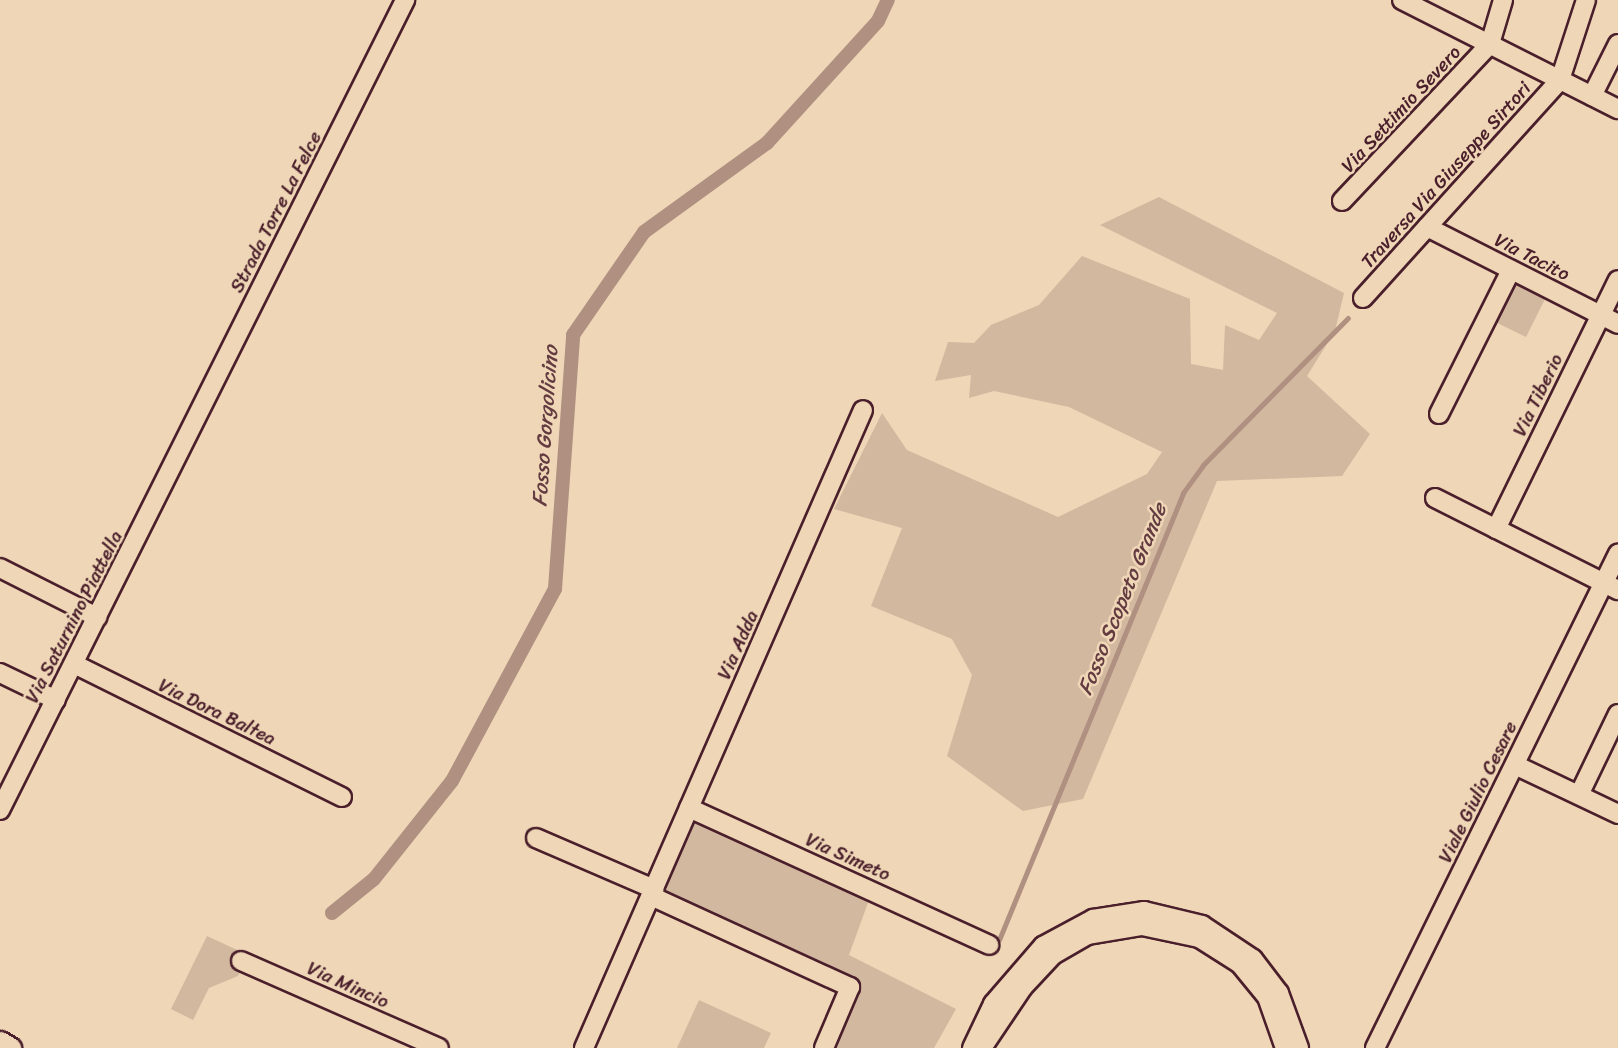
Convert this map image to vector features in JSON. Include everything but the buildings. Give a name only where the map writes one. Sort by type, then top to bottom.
[{"type":"street","name":"Strada Torre La Felce","points":[[183,443],[405,0]]},
{"type":"street","points":[[1402,0],[1618,109]]},
{"type":"street","points":[[1490,44],[1503,0]]},
{"type":"street","points":[[1560,80],[1586,0]]},
{"type":"street","name":"Via Settimio Severo","points":[[1342,201],[1490,44]]},
{"type":"street","points":[[1592,96],[1618,44]]},
{"type":"street","name":"Traversa Via Giuseppe Sirtori","points":[[1363,298],[1560,80]]},
{"type":"street","name":"Via Tacito","points":[[1427,227],[1618,324]]},
{"type":"street","points":[[1439,414],[1511,270]]},
{"type":"street","name":"Via Tiberio","points":[[1496,529],[1618,280]]},
{"type":"street","name":"Via Adda","points":[[584,1048],[863,410]]},
{"type":"street","name":"Via Saturnino Piattella","points":[[0,810],[183,443]]},
{"type":"street","points":[[1435,498],[1611,587]]},
{"type":"street","name":"Viale Giulio Cesare","points":[[1375,1048],[1515,765],[1611,587],[1618,554]]},
{"type":"street","points":[[0,568],[97,617]]},
{"type":"street","name":"Via Dora Baltea","points":[[74,664],[342,797]]},
{"type":"street","points":[[0,673],[55,700]]},
{"type":"street","points":[[1579,795],[1618,714]]},
{"type":"street","points":[[1515,765],[1618,814]]},
{"type":"street","name":"Via Simeto","points":[[689,808],[989,945]]},
{"type":"street","points":[[536,838],[850,987],[824,1048]]},
{"type":"street","points":[[972,1048],[993,1004],[1043,946],[1093,919],[1144,911],[1202,925],[1253,959],[1279,993],[1299,1048]]},
{"type":"street","points":[[982,1048],[1023,987],[1053,955],[1087,935],[1142,926],[1199,937],[1240,964],[1267,998],[1285,1048]]},
{"type":"street","name":"Via Mincio","points":[[241,961],[439,1048]]},
{"type":"shaded area","points":[[1159,197],[1344,293],[1335,331],[1307,376],[1370,434],[1342,476],[1217,481],[1083,799],[1023,811],[947,756],[972,675],[952,639],[871,606],[902,528],[834,509],[882,413],[907,450],[1058,517],[1147,474],[1162,452],[1069,407],[994,391],[969,398],[971,375],[935,381],[948,342],[974,343],[991,325],[1039,305],[1082,256],[1190,299],[1191,364],[1223,370],[1225,325],[1259,340],[1277,313],[1100,225]]},
{"type":"shaded area","points":[[1513,276],[1548,293],[1526,337],[1491,320]]},
{"type":"shaded area","points":[[689,817],[869,900],[849,955],[956,1009],[934,1048],[830,1048],[858,983],[655,894]]},
{"type":"shaded area","points":[[207,936],[248,955],[238,976],[209,988],[193,1020],[171,1009]]},
{"type":"shaded area","points":[[699,1000],[771,1033],[764,1048],[677,1048]]},
{"type":"waterway","name":"Fosso Gorgolicino","points":[[332,913],[374,879],[452,781],[555,589],[573,335],[644,232],[767,143],[878,21],[888,0]]},
{"type":"waterway","name":"Fosso Scopeto Grande","points":[[999,940],[1183,493],[1203,465],[1348,318]]}]
